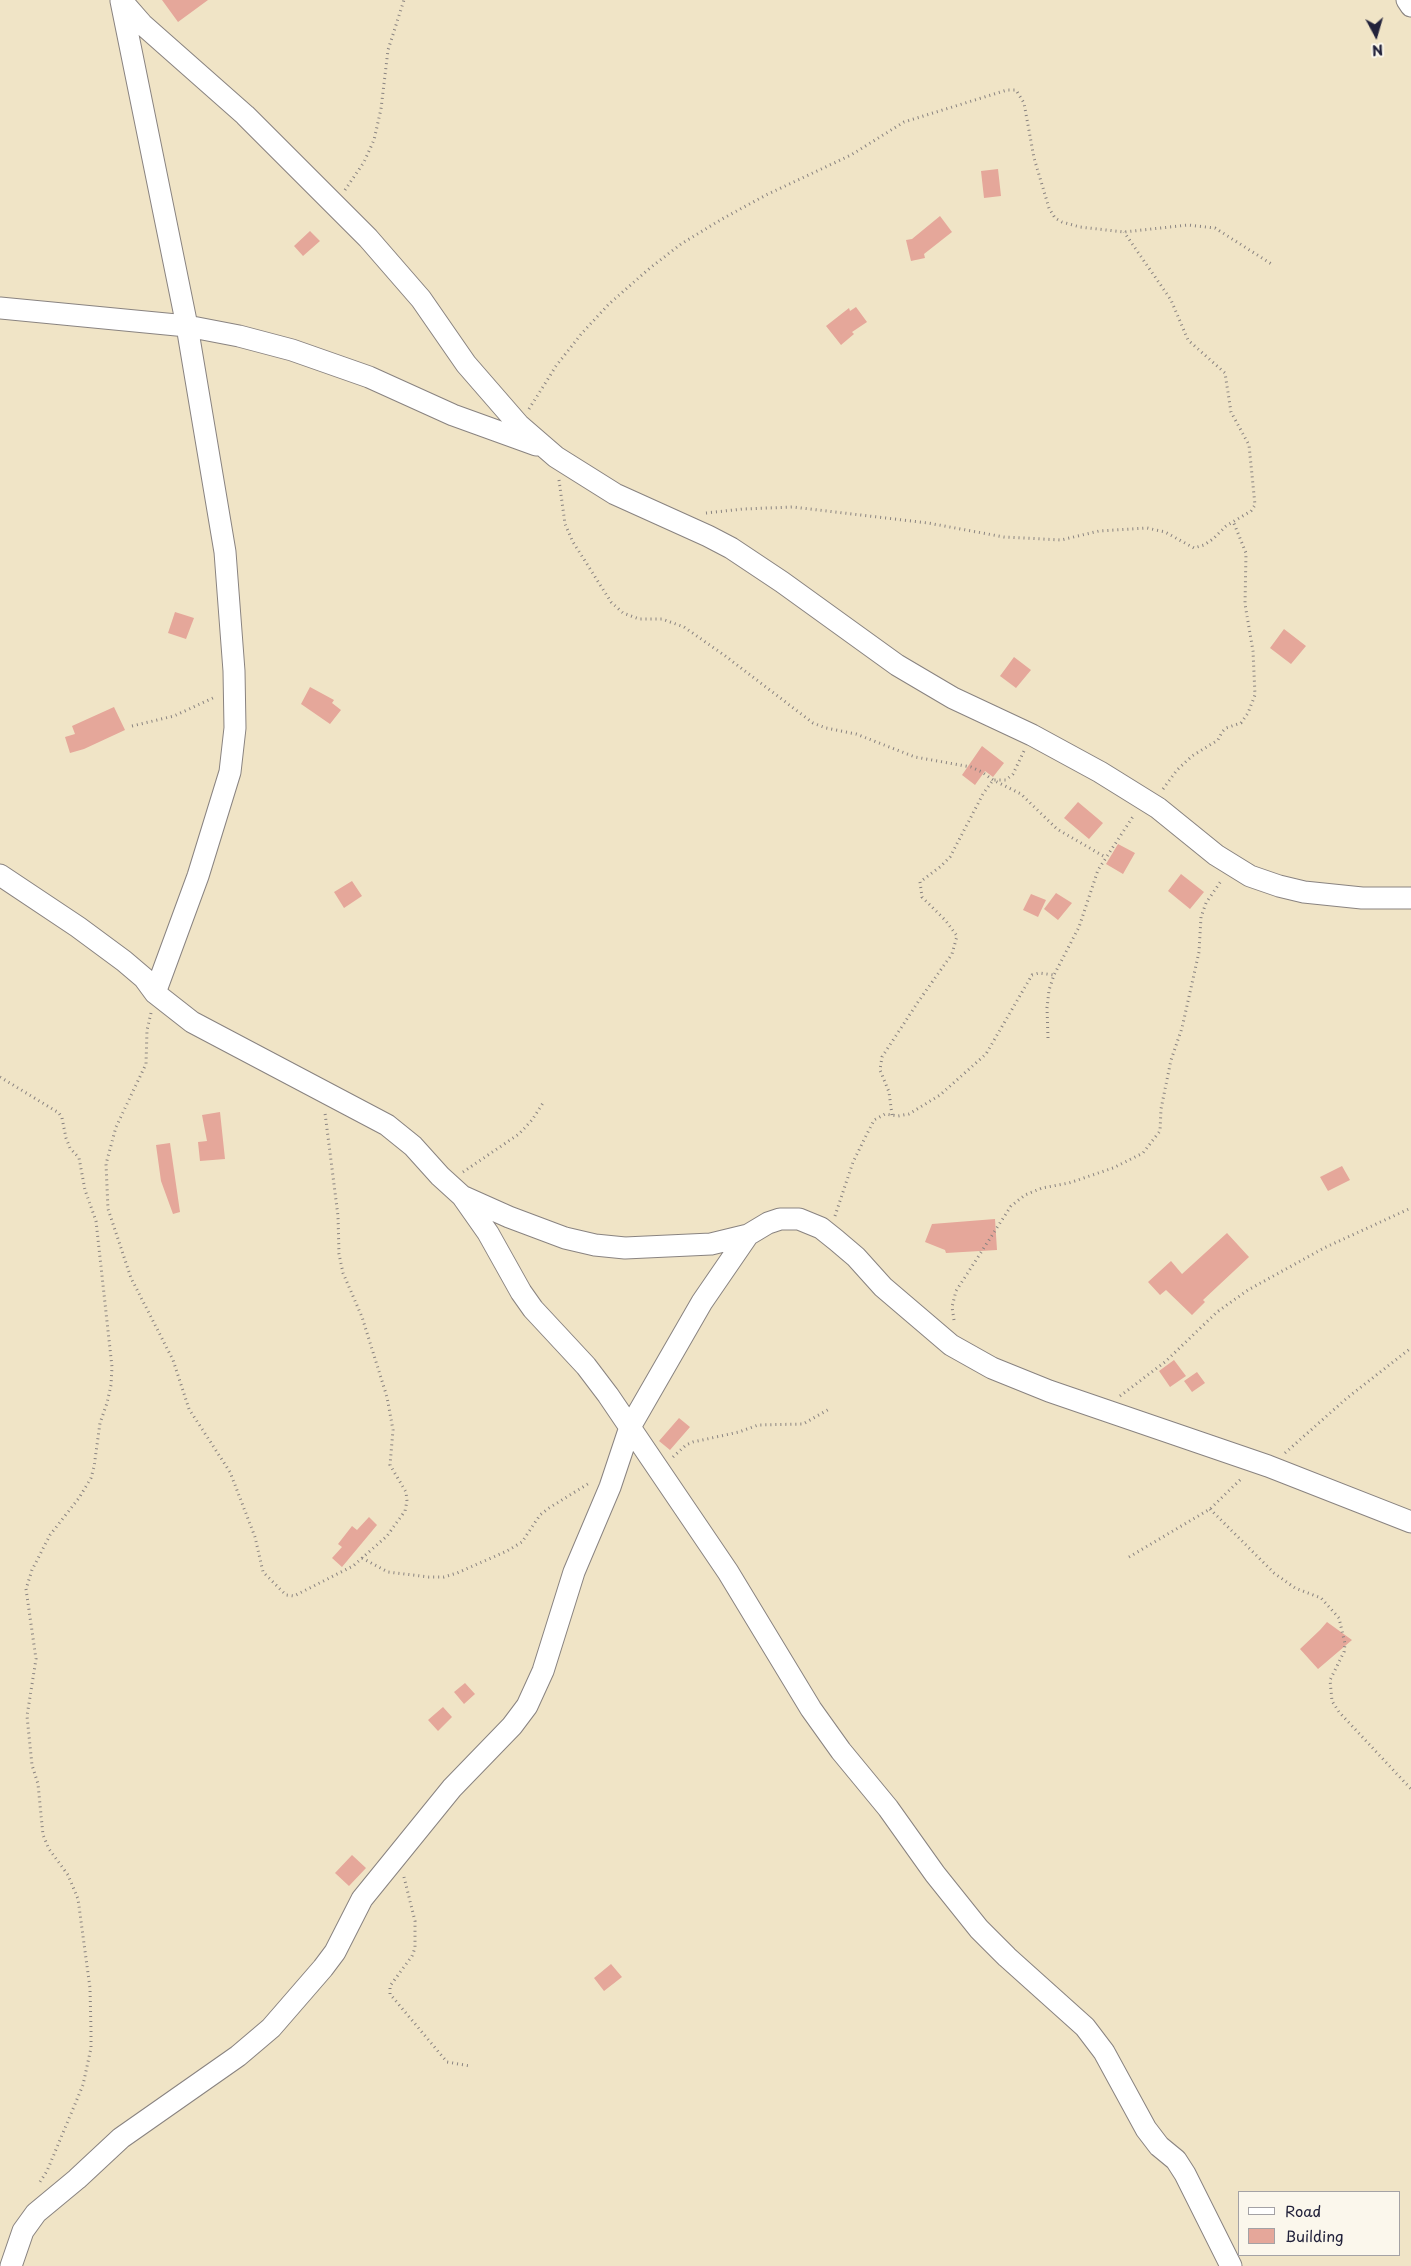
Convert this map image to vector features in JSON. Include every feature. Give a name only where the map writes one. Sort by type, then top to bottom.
[{"type":"street","points":[[121,0],[142,24],[245,115],[332,200],[407,281],[466,364],[519,425],[550,453],[615,494],[731,548],[917,678],[974,708],[1032,734],[1100,772],[1148,802],[1232,866],[1250,876],[1304,892],[1362,898],[1411,898]]},
{"type":"street","points":[[121,0],[187,326],[225,552],[234,676],[235,728],[230,772],[198,876],[155,993]]},
{"type":"street","points":[[1407,0],[1411,6]]},
{"type":"street","points":[[0,308],[187,326],[239,336],[292,350],[370,377],[482,427],[550,453]]},
{"type":"street","points":[[0,875],[78,927],[124,962],[144,978],[155,993],[192,1022],[323,1090],[400,1134],[457,1191],[488,1233],[521,1292],[533,1309],[586,1366],[630,1427],[733,1580],[811,1709],[841,1751],[888,1808],[935,1874],[980,1929],[1006,1957],[1085,2027],[1104,2052],[1146,2129],[1159,2146],[1176,2160],[1185,2174],[1231,2266]]},
{"type":"street","points":[[457,1191],[509,1217],[565,1238],[595,1245],[625,1248],[711,1244],[748,1235],[768,1223],[799,1218],[826,1232],[856,1257],[884,1287],[951,1345],[992,1368],[1049,1391],[1261,1464],[1411,1522]]},
{"type":"street","points":[[10,2266],[23,2231],[36,2213],[77,2179],[121,2138],[238,2056],[271,2028],[335,1952],[362,1898],[452,1788],[512,1726],[526,1706],[543,1671],[574,1572],[598,1519],[630,1427],[702,1302],[748,1235]]},
{"type":"path","points":[[332,200],[342,193],[354,179],[374,140],[381,109],[388,50],[404,0]]},
{"type":"path","points":[[519,425],[556,366],[582,333],[609,304],[681,244],[766,195],[851,155],[894,127],[947,108],[1007,90],[1016,90],[1024,103],[1034,158],[1049,208],[1055,218],[1080,227],[1124,232],[1188,225],[1215,228],[1273,264]]},
{"type":"path","points":[[705,513],[793,507],[928,522],[989,536],[1061,540],[1092,532],[1147,528],[1166,532],[1194,548],[1204,545],[1213,539],[1233,521],[1251,511],[1256,505],[1250,445],[1231,412],[1225,373],[1188,340],[1171,300],[1124,232]]},
{"type":"path","points":[[550,453],[565,524],[573,542],[611,602],[623,613],[639,619],[662,619],[684,627],[813,723],[826,728],[856,734],[915,757],[971,767],[1021,794],[1057,829],[1105,857]]},
{"type":"path","points":[[1048,1038],[1047,1008],[1049,990],[1054,975],[1079,926],[1098,870],[1105,857],[1133,816],[1167,785],[1177,770],[1192,756],[1218,740],[1226,728],[1241,723],[1248,713],[1255,695],[1253,651],[1244,604],[1246,553],[1233,521]]},
{"type":"path","points":[[132,726],[174,716],[206,702],[220,694],[234,676]]},
{"type":"path","points":[[993,780],[1006,780],[1013,774],[1032,734]]},
{"type":"path","points":[[892,1115],[890,1092],[880,1070],[882,1057],[952,954],[956,936],[946,920],[922,897],[920,882],[940,868],[950,857],[983,794],[993,780]]},
{"type":"path","points":[[955,1323],[952,1307],[956,1291],[1011,1206],[1025,1195],[1042,1188],[1069,1183],[1113,1168],[1143,1153],[1160,1131],[1161,1109],[1171,1060],[1182,1028],[1199,952],[1201,917],[1206,902],[1232,866]]},
{"type":"path","points":[[826,1232],[836,1212],[853,1162],[868,1128],[874,1120],[879,1116],[910,1114],[957,1082],[986,1054],[1032,975],[1039,972],[1054,975]]},
{"type":"path","points":[[155,993],[147,1030],[146,1064],[116,1127],[106,1164],[108,1209],[131,1278],[173,1360],[189,1409],[230,1472],[255,1537],[260,1565],[266,1577],[286,1594],[299,1595],[353,1566],[387,1536],[406,1511],[407,1502],[406,1492],[390,1465],[393,1430],[388,1397],[362,1317],[342,1273],[339,1254],[338,1216],[323,1090]]},
{"type":"path","points":[[0,1077],[59,1113],[70,1148],[79,1158],[85,1190],[96,1221],[112,1366],[111,1385],[100,1423],[94,1467],[90,1478],[79,1498],[50,1535],[28,1580],[26,1589],[36,1659],[27,1716],[32,1765],[38,1784],[43,1834],[48,1849],[68,1875],[78,1899],[90,1988],[91,2030],[91,2048],[81,2092],[47,2171],[37,2185]]},
{"type":"path","points":[[457,1191],[464,1170],[519,1134],[532,1120],[543,1103]]},
{"type":"path","points":[[1102,1409],[1164,1362],[1217,1312],[1248,1290],[1324,1248],[1382,1219],[1411,1208]]},
{"type":"path","points":[[1129,1556],[1210,1510],[1261,1464],[1411,1348]]},
{"type":"path","points":[[661,1473],[686,1445],[739,1432],[758,1425],[803,1424],[832,1408]]},
{"type":"path","points":[[362,1558],[388,1572],[429,1577],[444,1577],[457,1573],[507,1551],[522,1542],[540,1515],[617,1465]]},
{"type":"path","points":[[1210,1510],[1274,1573],[1295,1588],[1321,1598],[1339,1618],[1345,1644],[1344,1652],[1330,1680],[1332,1700],[1339,1712],[1411,1789]]},
{"type":"path","points":[[400,1852],[402,1870],[413,1905],[416,1936],[412,1956],[390,1986],[390,1994],[447,2062],[470,2066]]},
{"type":"building","points":[[162,0],[208,0],[178,22]]},
{"type":"building","points":[[998,169],[1001,196],[984,198],[981,171]]},
{"type":"building","points":[[940,216],[952,232],[924,254],[925,258],[911,261],[906,240],[912,239]]},
{"type":"building","points":[[310,231],[320,241],[303,256],[294,246]]},
{"type":"building","points":[[856,307],[867,322],[852,332],[854,334],[841,345],[826,326],[849,308],[850,311]]},
{"type":"building","points":[[175,612],[194,618],[186,639],[168,633]]},
{"type":"building","points":[[1284,629],[1306,646],[1291,664],[1270,648]]},
{"type":"building","points":[[1014,657],[1031,670],[1016,688],[1000,676]]},
{"type":"building","points":[[310,687],[334,700],[332,703],[341,710],[330,724],[301,704]]},
{"type":"building","points":[[114,707],[125,730],[84,749],[70,753],[65,737],[75,734],[72,726]]},
{"type":"building","points":[[982,746],[1004,763],[993,777],[985,771],[975,785],[962,775]]},
{"type":"building","points":[[1078,802],[1103,823],[1089,839],[1064,818]]},
{"type":"building","points":[[1118,844],[1135,853],[1123,874],[1106,864]]},
{"type":"building","points":[[1181,874],[1204,892],[1190,909],[1168,891]]},
{"type":"building","points":[[352,881],[362,896],[344,908],[334,892]]},
{"type":"building","points":[[1056,893],[1072,903],[1058,920],[1044,909]]},
{"type":"building","points":[[1031,894],[1046,900],[1038,917],[1023,910]]},
{"type":"building","points":[[220,1112],[225,1159],[200,1161],[198,1142],[207,1141],[202,1115]]},
{"type":"building","points":[[170,1143],[180,1212],[173,1214],[161,1181],[156,1145]]},
{"type":"building","points":[[1342,1166],[1350,1180],[1328,1191],[1320,1177]]},
{"type":"building","points":[[995,1219],[997,1250],[946,1253],[945,1250],[925,1242],[932,1224]]},
{"type":"building","points":[[1227,1233],[1249,1257],[1203,1300],[1205,1302],[1192,1315],[1166,1290],[1160,1295],[1148,1282],[1171,1261],[1182,1274]]},
{"type":"building","points":[[1174,1360],[1186,1376],[1170,1387],[1159,1371]]},
{"type":"building","points":[[1197,1372],[1205,1383],[1192,1392],[1184,1381]]},
{"type":"building","points":[[679,1418],[690,1427],[670,1450],[659,1441]]},
{"type":"building","points":[[369,1517],[377,1525],[342,1567],[332,1558],[342,1547],[338,1544],[352,1526],[357,1530]]},
{"type":"building","points":[[1327,1622],[1352,1640],[1318,1669],[1300,1649]]},
{"type":"building","points":[[465,1683],[475,1694],[464,1704],[454,1692]]},
{"type":"building","points":[[443,1707],[452,1717],[438,1731],[428,1720]]},
{"type":"building","points":[[352,1855],[366,1868],[349,1886],[335,1873]]},
{"type":"building","points":[[611,1964],[622,1977],[604,1991],[594,1978]]}]
